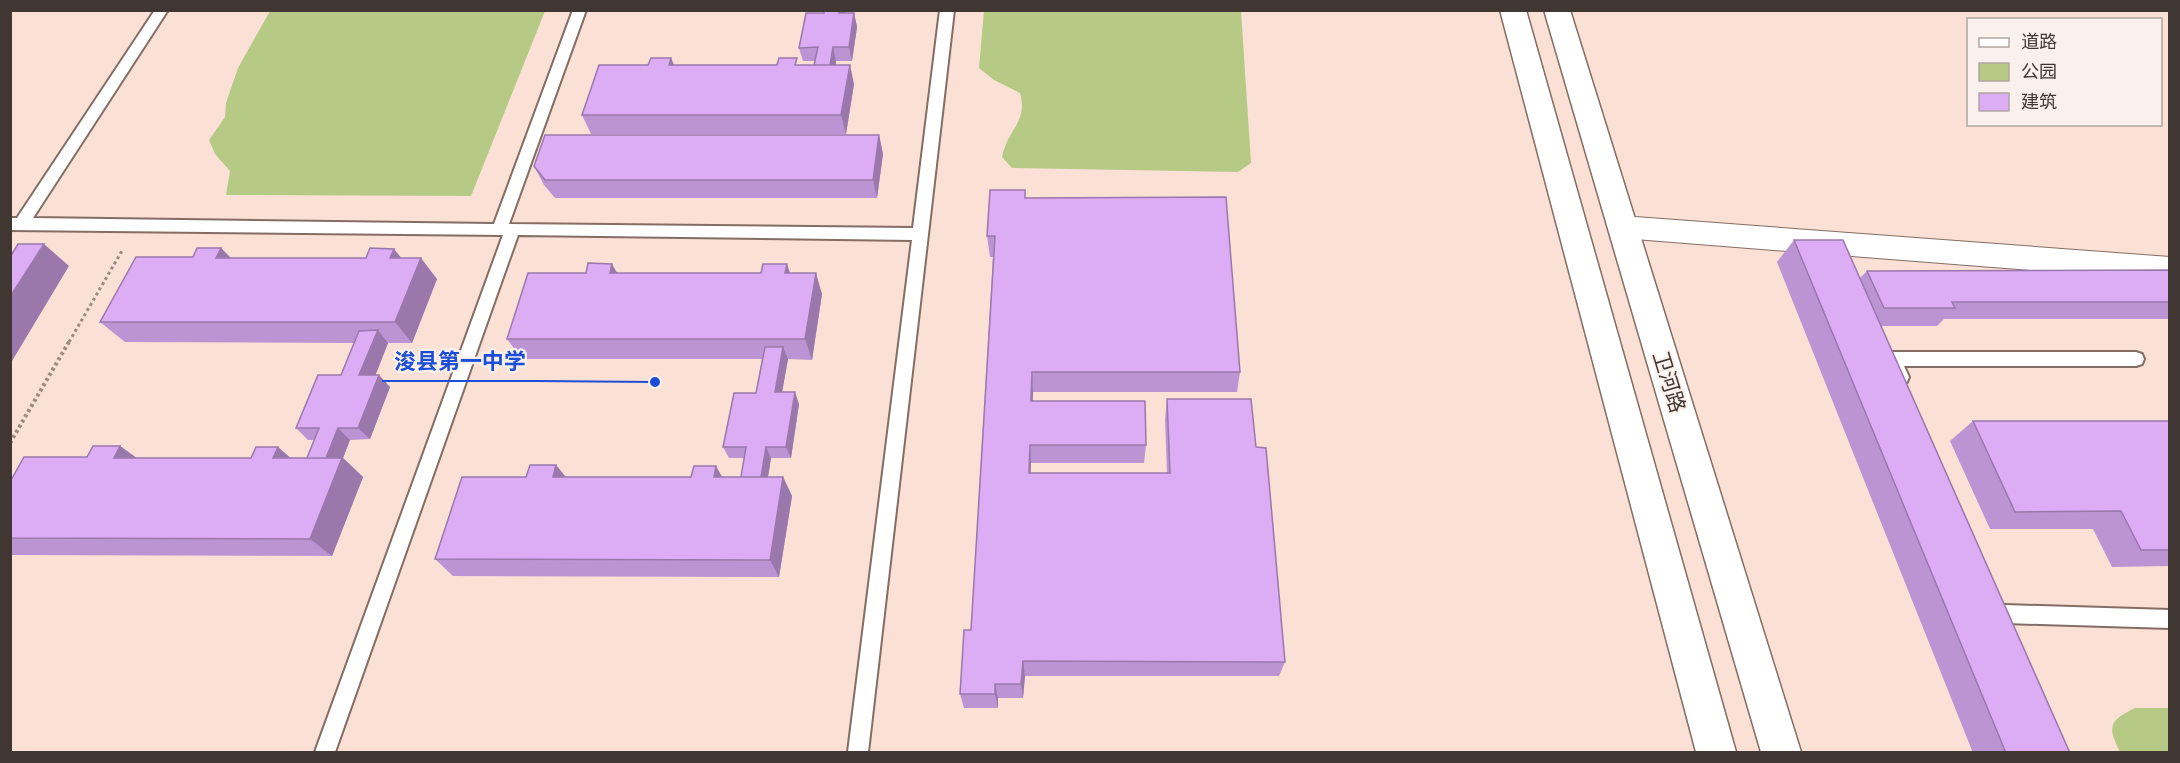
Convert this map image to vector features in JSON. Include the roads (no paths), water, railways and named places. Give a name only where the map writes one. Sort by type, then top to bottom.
[{"type":"street","points":[[1513,10],[1716,753]]},
{"type":"street","name":"卫河路","points":[[1557,10],[1781,753]]},
{"type":"street","points":[[1622,227],[2169,269]]},
{"type":"lane","points":[[16,224],[162,10]]},
{"type":"lane","points":[[325,753],[580,10]]},
{"type":"lane","points":[[858,753],[947,10]]},
{"type":"lane","points":[[16,224],[920,234]]},
{"type":"lane","points":[[1907,391],[1893,359],[2136,359]]},
{"type":"lane","points":[[1996,593],[2015,636]]},
{"type":"lane","points":[[2006,614],[2169,619]]},
{"type":"place","name":"浚县第一中学","points":[[655,382]]}]
